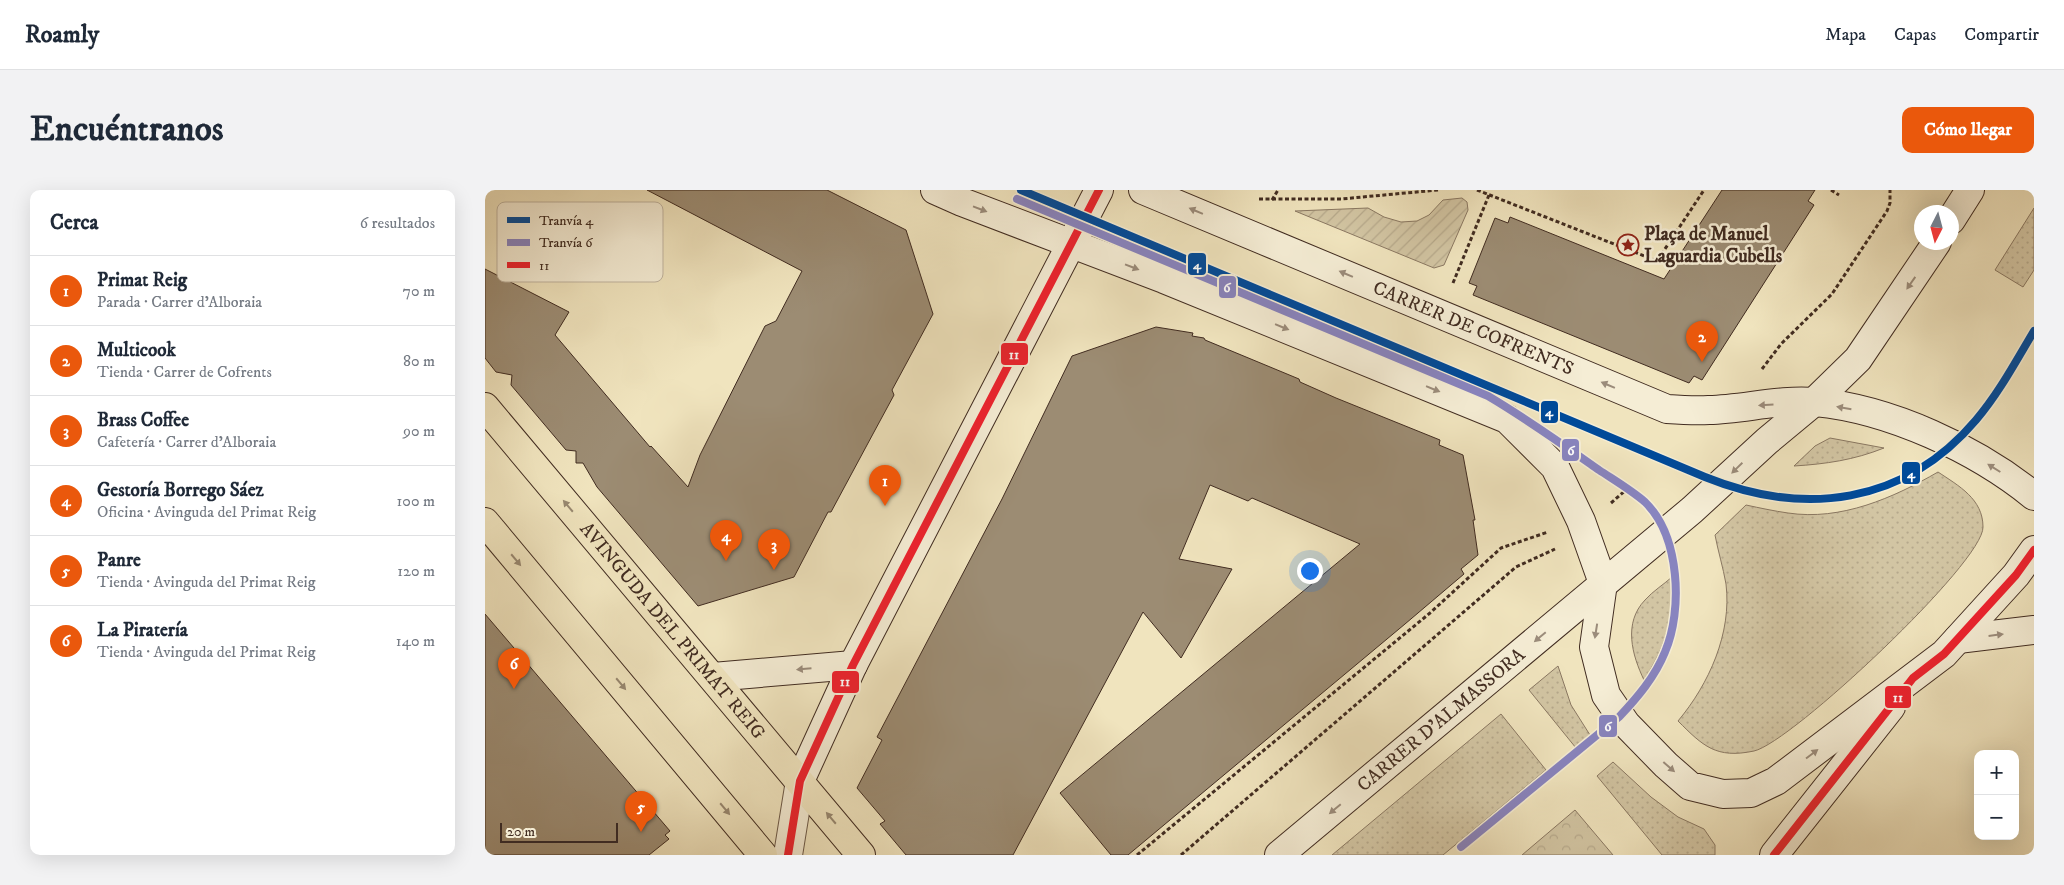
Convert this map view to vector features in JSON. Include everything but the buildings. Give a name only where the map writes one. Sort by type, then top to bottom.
[{"type":"main road","name":"AVINGUDA DEL PRIMAT REIG","points":[[485,407],[861,855]]},
{"type":"main road","points":[[485,523],[763,855]]},
{"type":"street","points":[[935,190],[1507,419],[1555,467],[1581,521],[1603,582],[1593,647],[1606,695],[1626,724],[1666,765],[1691,786],[1723,794],[1751,793],[1775,781],[1943,654],[1958,640],[2016,575],[2034,550]]},
{"type":"street","points":[[788,855],[800,781],[853,665],[1099,190]]},
{"type":"street","name":"CARRER DE COFRENTS","points":[[1143,190],[1667,409],[1710,410],[1814,402]]},
{"type":"street","points":[[1959,208],[1971,190]]},
{"type":"street","name":"CARRER D'ALMASSORA","points":[[1279,855],[1603,582],[1692,510],[1752,454],[1814,402],[1858,359],[1932,250]]},
{"type":"street","points":[[1814,402],[1869,412],[1929,435],[1976,457],[2034,496]]},
{"type":"street","points":[[1958,640],[2034,630]]},
{"type":"street","points":[[713,677],[853,665]]},
{"type":"street","points":[[1774,855],[1913,678]]},
{"type":"path","points":[[1272,200],[1278,190]]},
{"type":"path","points":[[1255,199],[1341,199],[1438,190]]},
{"type":"path","points":[[1477,190],[1657,261],[1704,190]]},
{"type":"path","points":[[1831,190],[1839,195]]},
{"type":"path","points":[[1736,407],[1781,344],[1832,294],[1887,211],[1890,203],[1890,190]]},
{"type":"path","points":[[1450,290],[1489,195]]},
{"type":"path","points":[[1137,855],[1430,613],[1501,548],[1553,531]]},
{"type":"path","points":[[1181,855],[1516,568],[1533,558],[1562,546]]},
{"type":"green space","points":[[1462,198],[1467,202],[1468,210],[1444,265],[1434,268],[1295,211],[1368,208],[1384,217],[1401,222],[1417,221],[1429,215],[1443,200]]},
{"type":"green space","points":[[2034,208],[2034,270],[2023,287],[1995,270]]},
{"type":"green space","points":[[1830,438],[1884,448],[1840,461],[1794,466],[1815,446]]},
{"type":"green space","points":[[1938,472],[1961,488],[1974,501],[1982,517],[1983,527],[1975,546],[1953,576],[1883,649],[1806,718],[1775,741],[1754,751],[1741,753],[1720,752],[1703,744],[1678,721],[1699,691],[1716,657],[1722,639],[1727,602],[1726,584],[1715,535],[1746,505],[1808,515],[1827,514],[1885,499]]},
{"type":"green space","points":[[1672,577],[1670,619],[1667,631],[1658,655],[1644,680],[1633,650],[1632,629],[1634,619],[1638,609],[1645,600]]},
{"type":"green space","points":[[1558,666],[1571,705],[1590,735],[1576,748],[1529,690]]},
{"type":"green space","points":[[1501,714],[1546,770],[1443,855],[1332,855]]},
{"type":"green space","points":[[1613,762],[1651,797],[1678,817],[1704,829],[1715,845],[1715,855],[1662,855],[1597,776]]},
{"type":"green space","points":[[1575,810],[1613,855],[1522,855]]},
{"type":"tram line","name":"4","points":[[1021,190],[1705,477],[1742,490],[1779,497],[1815,499],[1851,495],[1885,486],[1917,470],[1948,448],[1976,420],[2000,388],[2034,331]]},
{"type":"tram line","name":"6","points":[[1017,199],[1488,396],[1634,493],[1657,516],[1671,553],[1676,595],[1671,635],[1665,652],[1651,679],[1619,717],[1461,847]]},
{"type":"transit line","name":"11","points":[[788,855],[800,781],[853,665],[1099,190]]},
{"type":"transit line","name":"11","points":[[1774,855],[1913,678],[1944,654],[2016,575],[2034,550]]},
{"type":"place","name":"Plaça de Manuel Laguardia Cubells","points":[[1628,245]]},
{"type":"place","name":"Multicook","points":[[1702,362]]},
{"type":"place","name":"Primat Reig","points":[[885,506]]},
{"type":"place","name":"Gestoría Borrego Sáez","points":[[726,561]]},
{"type":"place","name":"Brass Coffee","points":[[774,570]]},
{"type":"place","name":"La Piratería","points":[[514,689]]},
{"type":"place","name":"Panre","points":[[641,832]]}]
